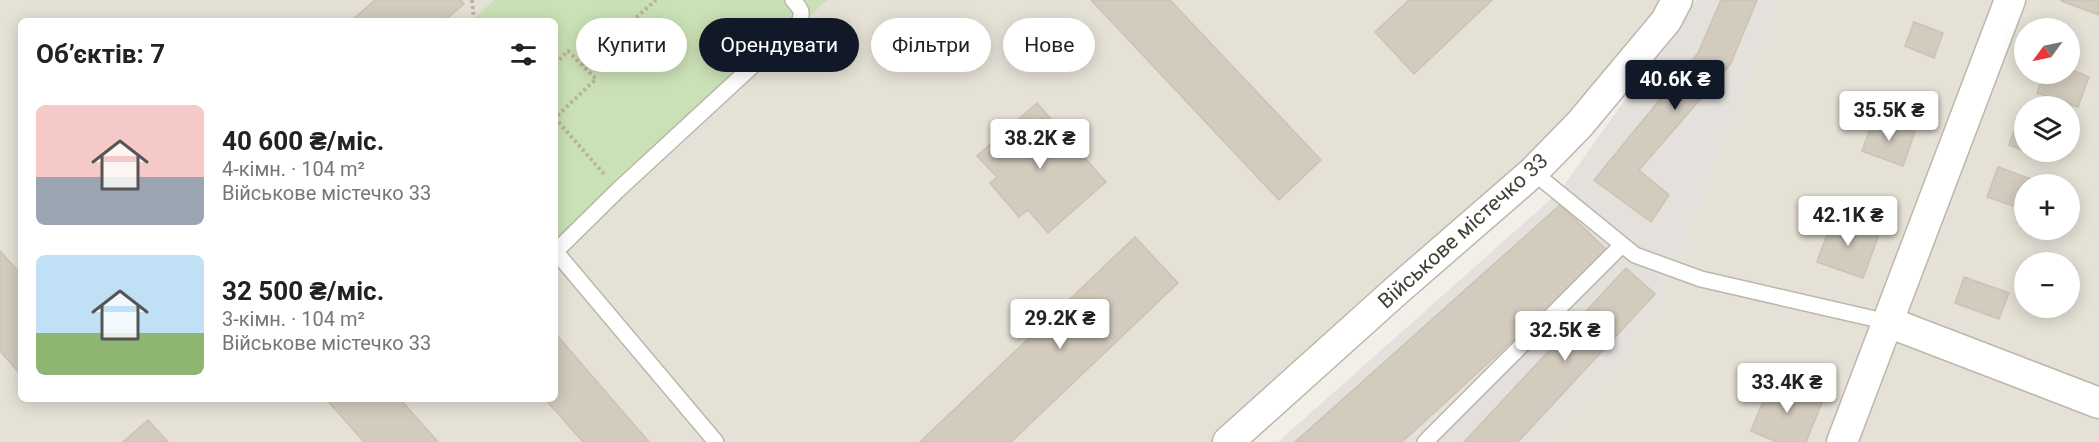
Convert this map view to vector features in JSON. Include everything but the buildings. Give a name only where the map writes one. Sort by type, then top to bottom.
[{"type":"street","name":"Військове містечко 33","points":[[1228,442],[1533,172],[1579,125],[1666,21],[1677,0]]},
{"type":"street","points":[[1842,442],[2010,0]]},
{"type":"street","points":[[1888,322],[2099,403]]},
{"type":"lane","points":[[558,248],[798,24],[802,16],[801,11],[793,0]]},
{"type":"lane","points":[[1533,172],[1635,255],[1701,279],[1888,322]]},
{"type":"lane","points":[[1425,442],[1622,245]]},
{"type":"lane","points":[[558,255],[716,442]]},
{"type":"path","points":[[472,0],[474,18]]},
{"type":"path","points":[[636,18],[656,0]]},
{"type":"path","points":[[558,61],[568,51],[576,59]]},
{"type":"path","points":[[558,115],[596,79],[589,72]]},
{"type":"path","points":[[558,121],[618,190]]},
{"type":"shaded area","points":[[0,0],[1677,0],[1579,125],[1228,442],[0,442]]},
{"type":"shaded area","points":[[1696,0],[1780,0],[1696,213],[1658,318],[1542,442],[1278,442],[1560,191]]},
{"type":"shaded area","points":[[1780,0],[2099,0],[2099,442],[1542,442],[1658,318],[1696,213]]},
{"type":"green space","points":[[494,0],[827,0],[807,18],[699,18],[699,72],[749,72],[558,248],[558,18],[474,18]]}]
